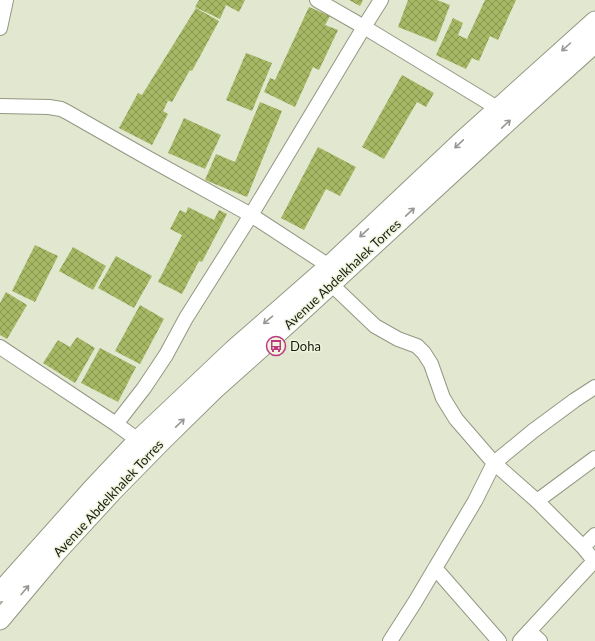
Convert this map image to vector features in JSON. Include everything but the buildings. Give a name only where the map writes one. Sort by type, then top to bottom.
[{"type":"street","points":[[0,28],[6,0]]},
{"type":"street","points":[[317,0],[499,109]]},
{"type":"street","points":[[116,424],[144,388],[166,355],[186,318],[251,215],[381,0]]},
{"type":"street","name":"Avenue Abdelkhalek Torres","points":[[0,620],[57,552],[113,491],[162,441],[214,390],[289,323],[330,275],[464,139],[595,21]]},
{"type":"street","name":"Avenue Abdelkhalek Torres","points":[[0,592],[138,440],[232,350],[330,275],[595,43]]},
{"type":"street","points":[[0,106],[50,107],[61,109],[251,215],[330,275],[375,326],[398,339],[417,346],[424,352],[431,364],[443,398],[456,419],[494,463],[537,501],[583,547],[595,562],[524,636],[540,641]]},
{"type":"street","points":[[0,347],[138,440]]},
{"type":"street","points":[[390,641],[475,501],[494,463],[533,431],[595,387]]},
{"type":"street","points":[[537,501],[595,458]]},
{"type":"street","points":[[583,547],[595,534]]},
{"type":"street","points":[[435,568],[499,641]]},
{"type":"place","name":"Doha","points":[[276,346]]}]
